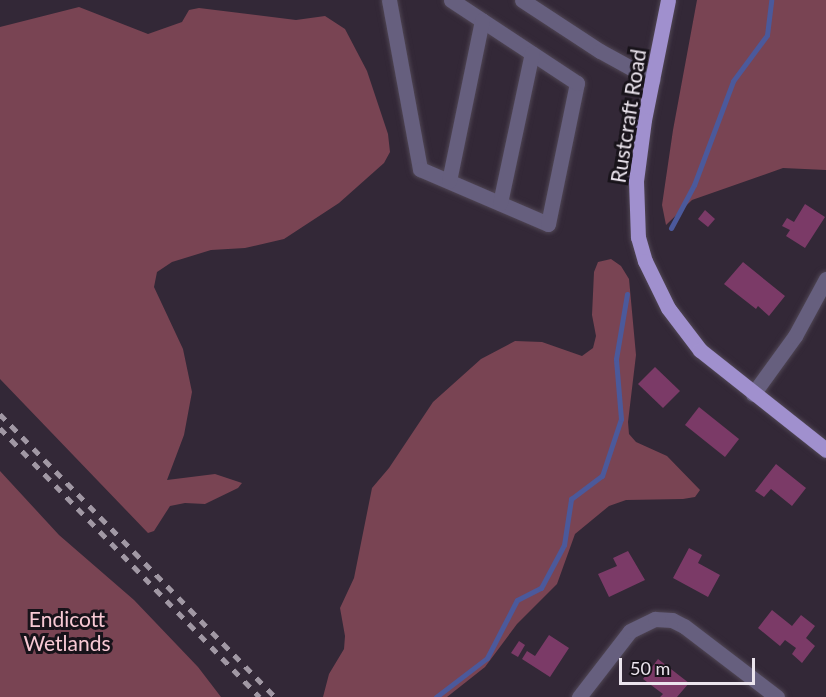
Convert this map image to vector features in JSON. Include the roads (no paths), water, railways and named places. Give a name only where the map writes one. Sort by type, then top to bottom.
[{"type":"main road","name":"Rustcraft Road","points":[[668,0],[636,181],[638,237],[645,261],[655,285],[683,329],[700,350],[826,450]]},
{"type":"street","points":[[389,0],[420,169],[548,224],[577,82],[452,0]]},
{"type":"street","points":[[522,0],[600,51],[653,80]]},
{"type":"street","points":[[449,182],[482,20]]},
{"type":"street","points":[[500,203],[532,53]]},
{"type":"street","points":[[753,394],[795,336],[826,279]]},
{"type":"street","points":[[579,697],[630,631],[655,619],[672,620],[684,626],[777,697]]},
{"type":"waterway","points":[[671,228],[694,185],[733,81],[767,35],[771,0]]},
{"type":"waterway","points":[[436,697],[487,658],[517,600],[541,588],[564,545],[571,499],[602,476],[621,419],[616,359],[627,294]]},
{"type":"railway","points":[[0,414],[275,697]]},
{"type":"railway","points":[[0,428],[260,697]]},
{"type":"park label","name":"Endicott Wetlands","points":[[67,631]]}]
